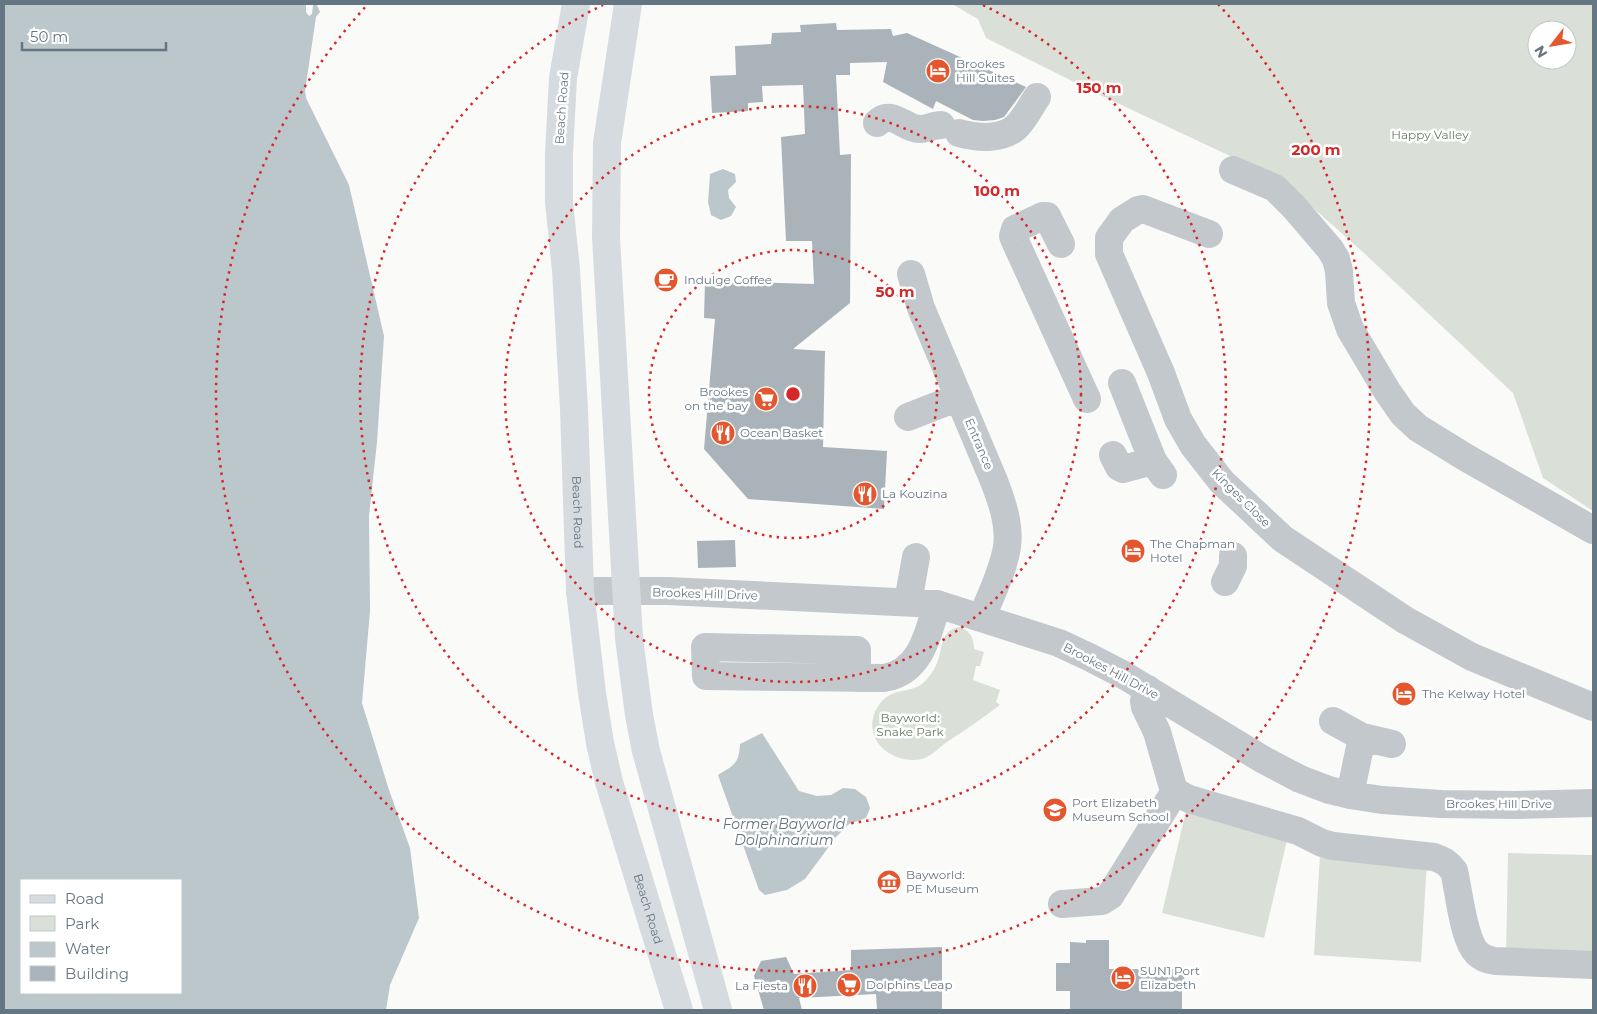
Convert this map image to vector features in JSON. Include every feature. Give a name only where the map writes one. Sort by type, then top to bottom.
[{"type":"main road","name":"Beach Road","points":[[576,4],[563,78],[559,153],[559,202],[566,270],[573,391],[580,591],[592,693],[600,743],[609,782],[678,1007]]},
{"type":"main road","points":[[628,4],[607,143],[606,237],[629,638],[639,715],[646,751],[715,1001],[678,1007]]},
{"type":"street","points":[[877,123],[882,118],[888,117],[918,129],[950,129],[974,137],[1006,134],[1020,124],[1037,97]]},
{"type":"street","points":[[1233,170],[1275,188],[1294,206],[1330,249],[1337,265],[1341,303],[1350,329],[1403,414],[1418,428],[1465,457],[1593,530]]},
{"type":"street","name":"Kinges Close","points":[[1209,234],[1143,209],[1122,220],[1108,238],[1112,261],[1178,419],[1205,462],[1228,488],[1282,539],[1405,620],[1472,657],[1593,707]]},
{"type":"street","points":[[1061,244],[1046,216],[1042,216],[1015,229],[1013,232],[1015,241],[1087,399]]},
{"type":"street","name":"Entrance","points":[[911,274],[921,308],[1004,509],[1007,546],[1001,570],[982,617]]},
{"type":"street","points":[[1113,455],[1119,467],[1123,469],[1158,468],[1122,383]]},
{"type":"street","points":[[908,418],[959,397]]},
{"type":"street","points":[[1225,582],[1233,566],[1233,556]]},
{"type":"street","points":[[908,602],[916,557]]},
{"type":"street","name":"Brookes Hill Drive","points":[[580,591],[668,591],[937,604],[1059,642],[1122,674],[1300,780],[1350,796],[1441,804],[1593,803]]},
{"type":"street","points":[[857,678],[857,650],[705,647],[706,676],[857,678],[894,677],[910,668],[915,662],[927,636],[937,604]]},
{"type":"street","points":[[1062,904],[1102,901],[1110,896],[1172,796],[1174,791],[1157,732],[1145,707],[1144,702],[1148,690]]},
{"type":"street","points":[[1333,721],[1362,736],[1392,744]]},
{"type":"street","points":[[1350,796],[1362,736]]},
{"type":"street","points":[[1174,791],[1189,799],[1298,830],[1322,843],[1333,846],[1442,859],[1454,871],[1469,941],[1481,956],[1495,961],[1593,965]]},
{"type":"green space","name":"Happy Valley","points":[[952,4],[1593,4],[1593,511],[1543,478],[1513,393],[1365,254],[1283,181],[1096,93],[986,38],[978,19]]},
{"type":"green space","name":"Bayworld: Snake Park","points":[[959,627],[971,635],[974,649],[984,652],[980,666],[976,666],[973,680],[1000,690],[996,702],[1000,705],[925,758],[910,760],[892,755],[882,748],[874,735],[872,721],[877,708],[889,695],[915,688],[927,679],[939,658],[945,636],[948,632]]},
{"type":"green space","points":[[1186,811],[1288,836],[1264,938],[1162,913]]},
{"type":"green space","points":[[1508,853],[1593,855],[1593,958],[1506,957]]},
{"type":"green space","points":[[1320,854],[1427,860],[1421,962],[1314,955]]},
{"type":"water","points":[[4,4],[306,4],[306,12],[309,16],[312,14],[313,5],[317,5],[320,12],[316,17],[305,91],[306,98],[349,185],[384,336],[377,442],[369,516],[370,611],[362,703],[389,790],[410,848],[419,918],[390,985],[386,1010],[4,1010]]},
{"type":"water","points":[[723,169],[735,174],[736,182],[728,190],[729,198],[736,207],[731,216],[721,220],[711,215],[708,202],[710,174]]},
{"type":"water","name":"Former Bayworld Dolphinarium","points":[[762,733],[799,791],[817,796],[831,795],[843,788],[855,789],[866,797],[870,808],[866,818],[849,824],[836,837],[805,879],[787,890],[765,895],[759,890],[718,775],[735,763],[740,744]]},
{"type":"building","points":[[836,23],[837,30],[891,29],[893,36],[907,33],[1026,87],[1004,117],[983,121],[973,120],[936,101],[933,109],[883,82],[887,62],[850,63],[850,75],[836,75],[840,155],[851,154],[850,303],[793,349],[825,351],[823,447],[887,451],[884,509],[748,499],[704,449],[715,319],[704,318],[705,281],[814,284],[812,241],[786,241],[781,137],[805,134],[803,85],[762,86],[763,102],[748,103],[748,111],[712,113],[710,76],[736,75],[735,46],[771,44],[772,33],[801,32],[800,25]]},
{"type":"building","points":[[735,540],[736,567],[698,568],[697,541]]},
{"type":"building","name":"SUN1 Port Elizabeth","points":[[1086,940],[1109,940],[1109,969],[1183,969],[1185,984],[1182,984],[1182,1009],[1070,1010],[1070,991],[1056,991],[1056,963],[1070,963],[1070,942],[1086,943]]},
{"type":"building","name":"Dolphins Leap","points":[[942,947],[942,1010],[877,1010],[876,994],[799,998],[802,1010],[764,1010],[754,976],[761,961],[786,957],[794,974],[851,970],[851,950]]},
{"type":"place","name":"Brookes Hill Suites","points":[[938,71]]},
{"type":"place","name":"Indulge Coffee","points":[[666,280]]},
{"type":"place","name":"Brookes on the bay","points":[[766,399]]},
{"type":"place","name":"Ocean Basket","points":[[723,433]]},
{"type":"place","name":"La Kouzina","points":[[865,494]]},
{"type":"place","name":"The Chapman Hotel","points":[[1133,551]]},
{"type":"place","name":"The Kelway Hotel","points":[[1404,694]]},
{"type":"place","name":"Port Elizabeth Museum School","points":[[1055,810]]},
{"type":"place","name":"Bayworld: PE Museum","points":[[889,882]]},
{"type":"place","name":"SUN1 Port Elizabeth","points":[[1123,978]]},
{"type":"place","name":"Dolphins Leap","points":[[849,985]]},
{"type":"place","name":"La Fiesta","points":[[805,986]]}]
